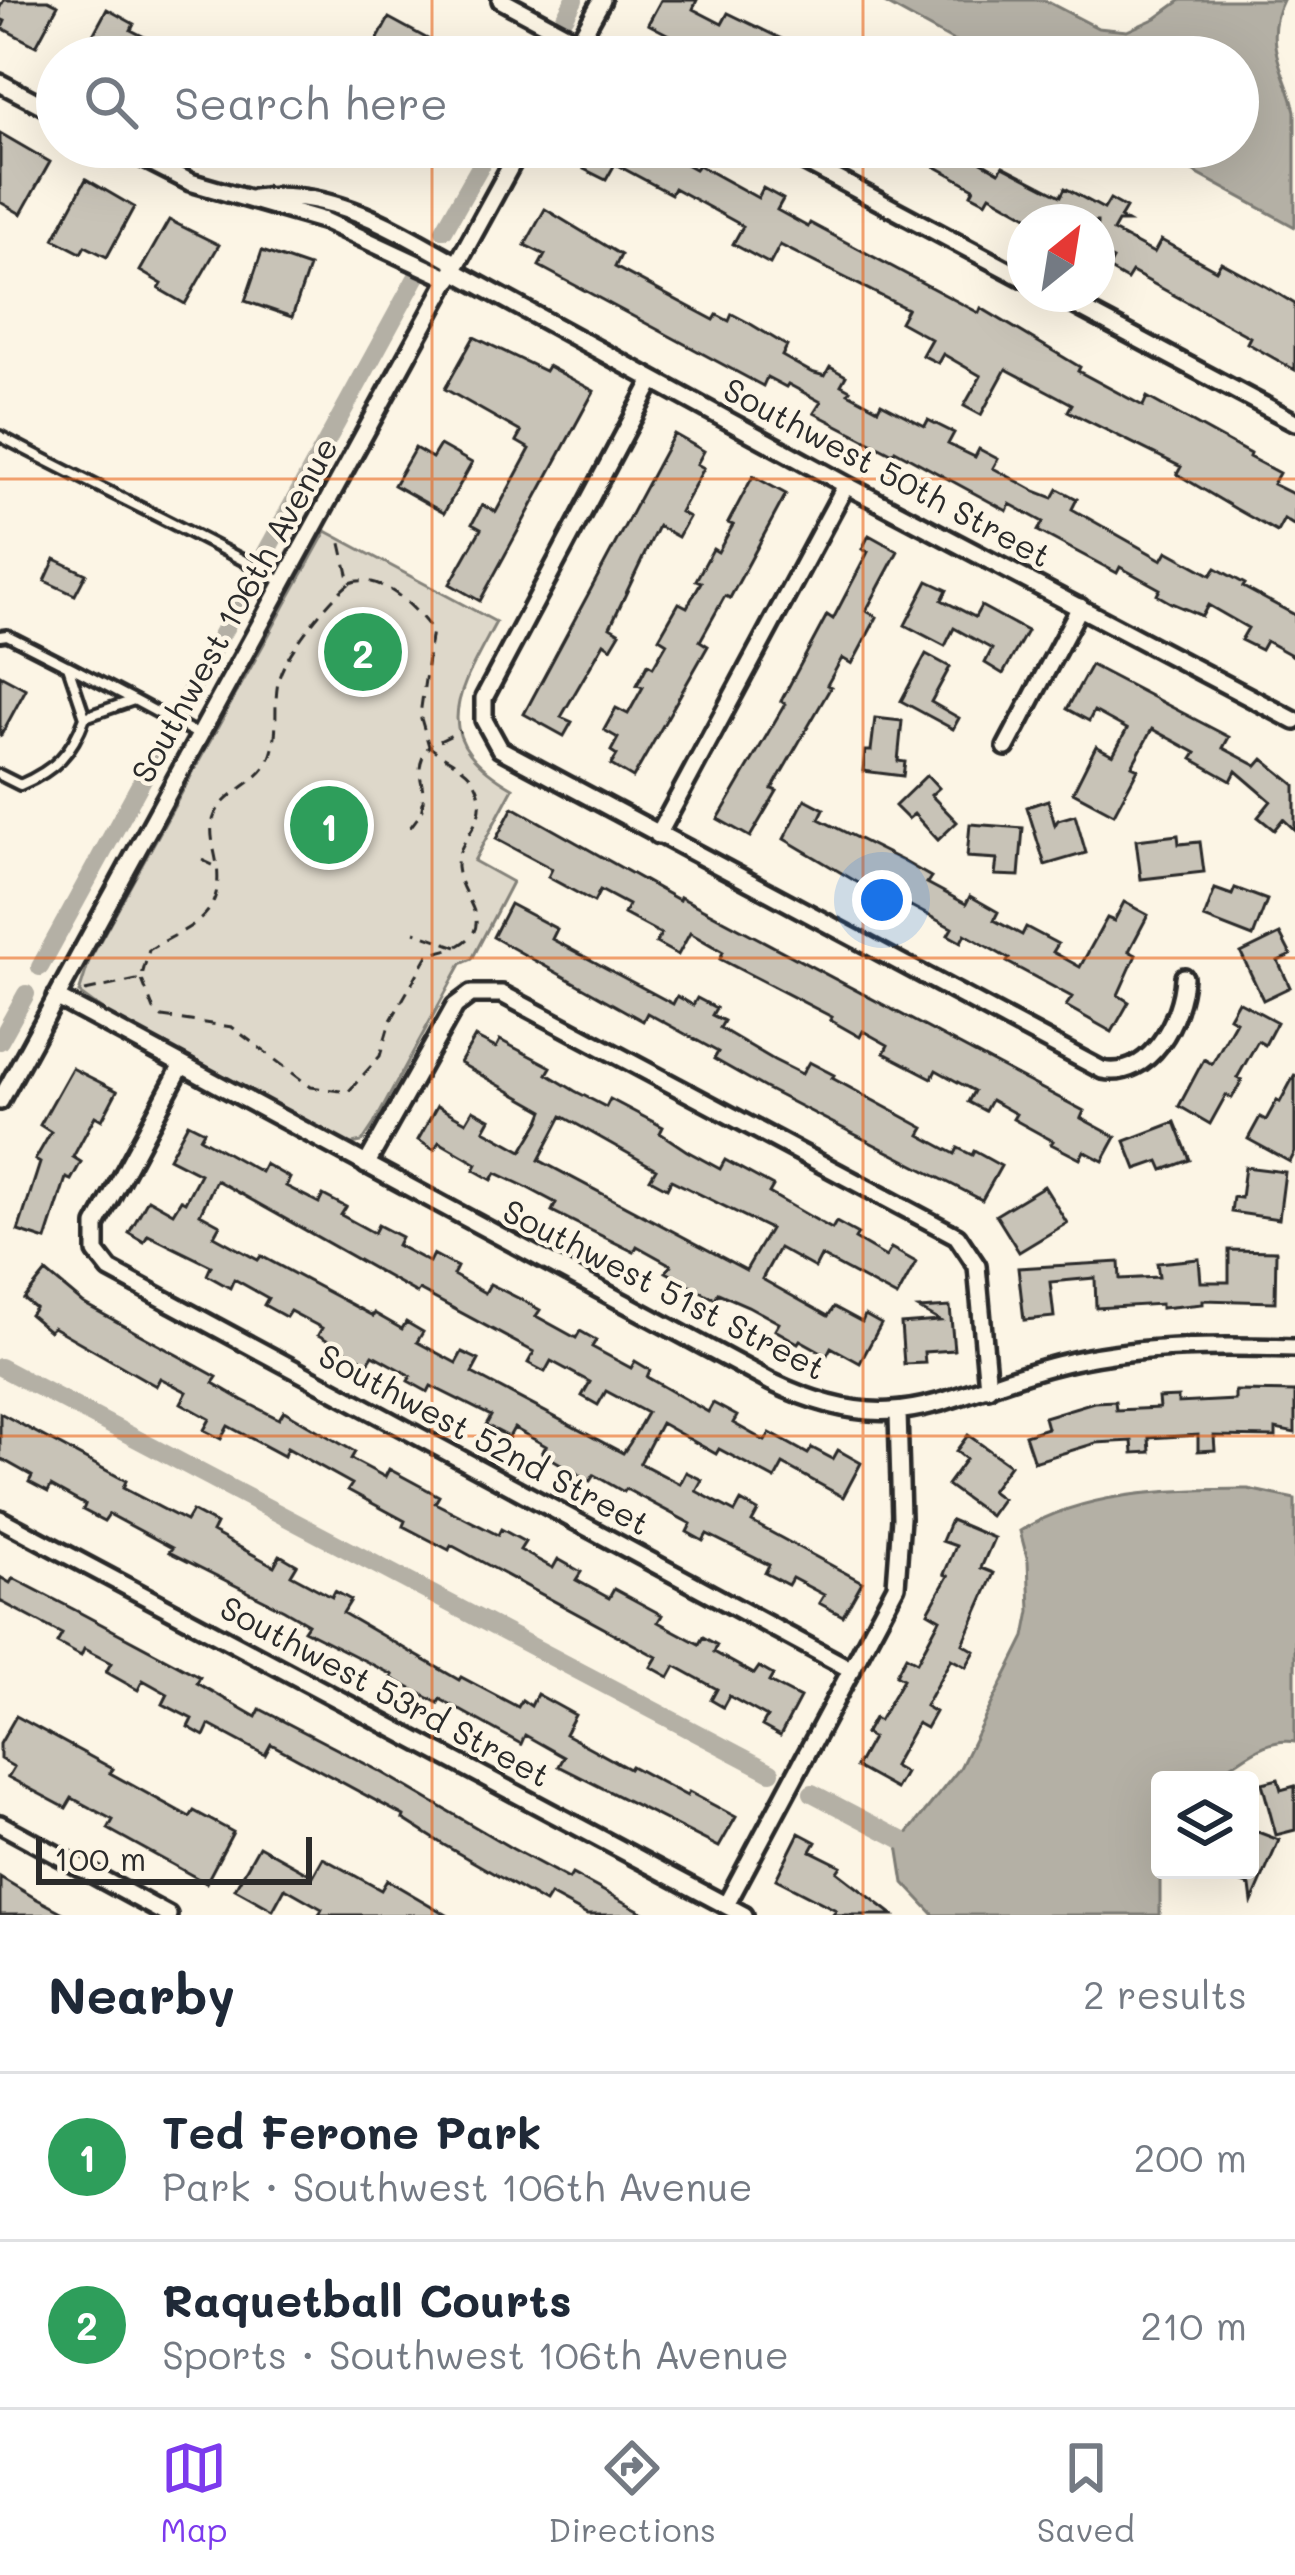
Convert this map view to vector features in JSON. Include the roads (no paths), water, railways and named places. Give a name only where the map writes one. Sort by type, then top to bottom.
[{"type":"street","points":[[501,0],[555,36]]},
{"type":"street","points":[[581,36],[602,0]]},
{"type":"street","points":[[0,82],[36,102]]},
{"type":"street","name":"Southwest 50th Street","points":[[162,168],[190,182],[344,229],[454,271]]},
{"type":"street","name":"Southwest 106th Avenue","points":[[0,1101],[510,168]]},
{"type":"street","points":[[816,168],[1007,269]]},
{"type":"street","name":"Southwest 50th Street","points":[[251,199],[294,197],[352,210],[454,271],[846,485],[1295,721]]},
{"type":"street","points":[[1088,312],[1295,422]]},
{"type":"street","points":[[653,380],[489,688],[483,709],[487,729],[510,757],[1102,1070],[1126,1071],[1147,1060],[1179,1004],[1184,977]]},
{"type":"street","points":[[658,835],[846,485]]},
{"type":"street","points":[[1006,747],[1080,607]]},
{"type":"street","points":[[366,1165],[449,1015],[471,994],[502,994],[943,1227],[965,1245],[977,1266],[988,1388]]},
{"type":"street","name":"Southwest 51st Street","points":[[56,997],[804,1397],[898,1413],[1071,1361],[1118,1353],[1165,1348],[1295,1348]]},
{"type":"street","name":"Southwest 52nd Street","points":[[181,1067],[94,1232],[96,1252],[120,1276],[853,1670]]},
{"type":"street","points":[[726,1905],[896,1586],[901,1518],[898,1413]]},
{"type":"street","name":"Southwest 53rd Street","points":[[0,1519],[744,1915]]},
{"type":"street","points":[[0,1824],[168,1915]]},
{"type":"lane","points":[[344,229],[352,210]]},
{"type":"lane","points":[[0,436],[282,581]]},
{"type":"lane","points":[[0,636],[7,635],[68,665],[199,735]]},
{"type":"lane","points":[[0,775],[20,785],[46,774],[66,757],[85,716],[68,665]]},
{"type":"lane","points":[[85,716],[134,700]]},
{"type":"waterway","points":[[565,17],[574,0]]},
{"type":"waterway","points":[[444,230],[479,168]]},
{"type":"waterway","points":[[265,554],[417,276]]},
{"type":"waterway","points":[[181,708],[251,581]]},
{"type":"waterway","points":[[40,967],[167,735]]},
{"type":"waterway","points":[[0,1041],[26,994]]},
{"type":"waterway","points":[[0,1367],[771,1772]]},
{"type":"waterway","points":[[812,1793],[902,1840]]},
{"type":"place","name":"Raquetball Courts","points":[[363,652]]},
{"type":"place","name":"Ted Ferone Park","points":[[329,825]]}]
